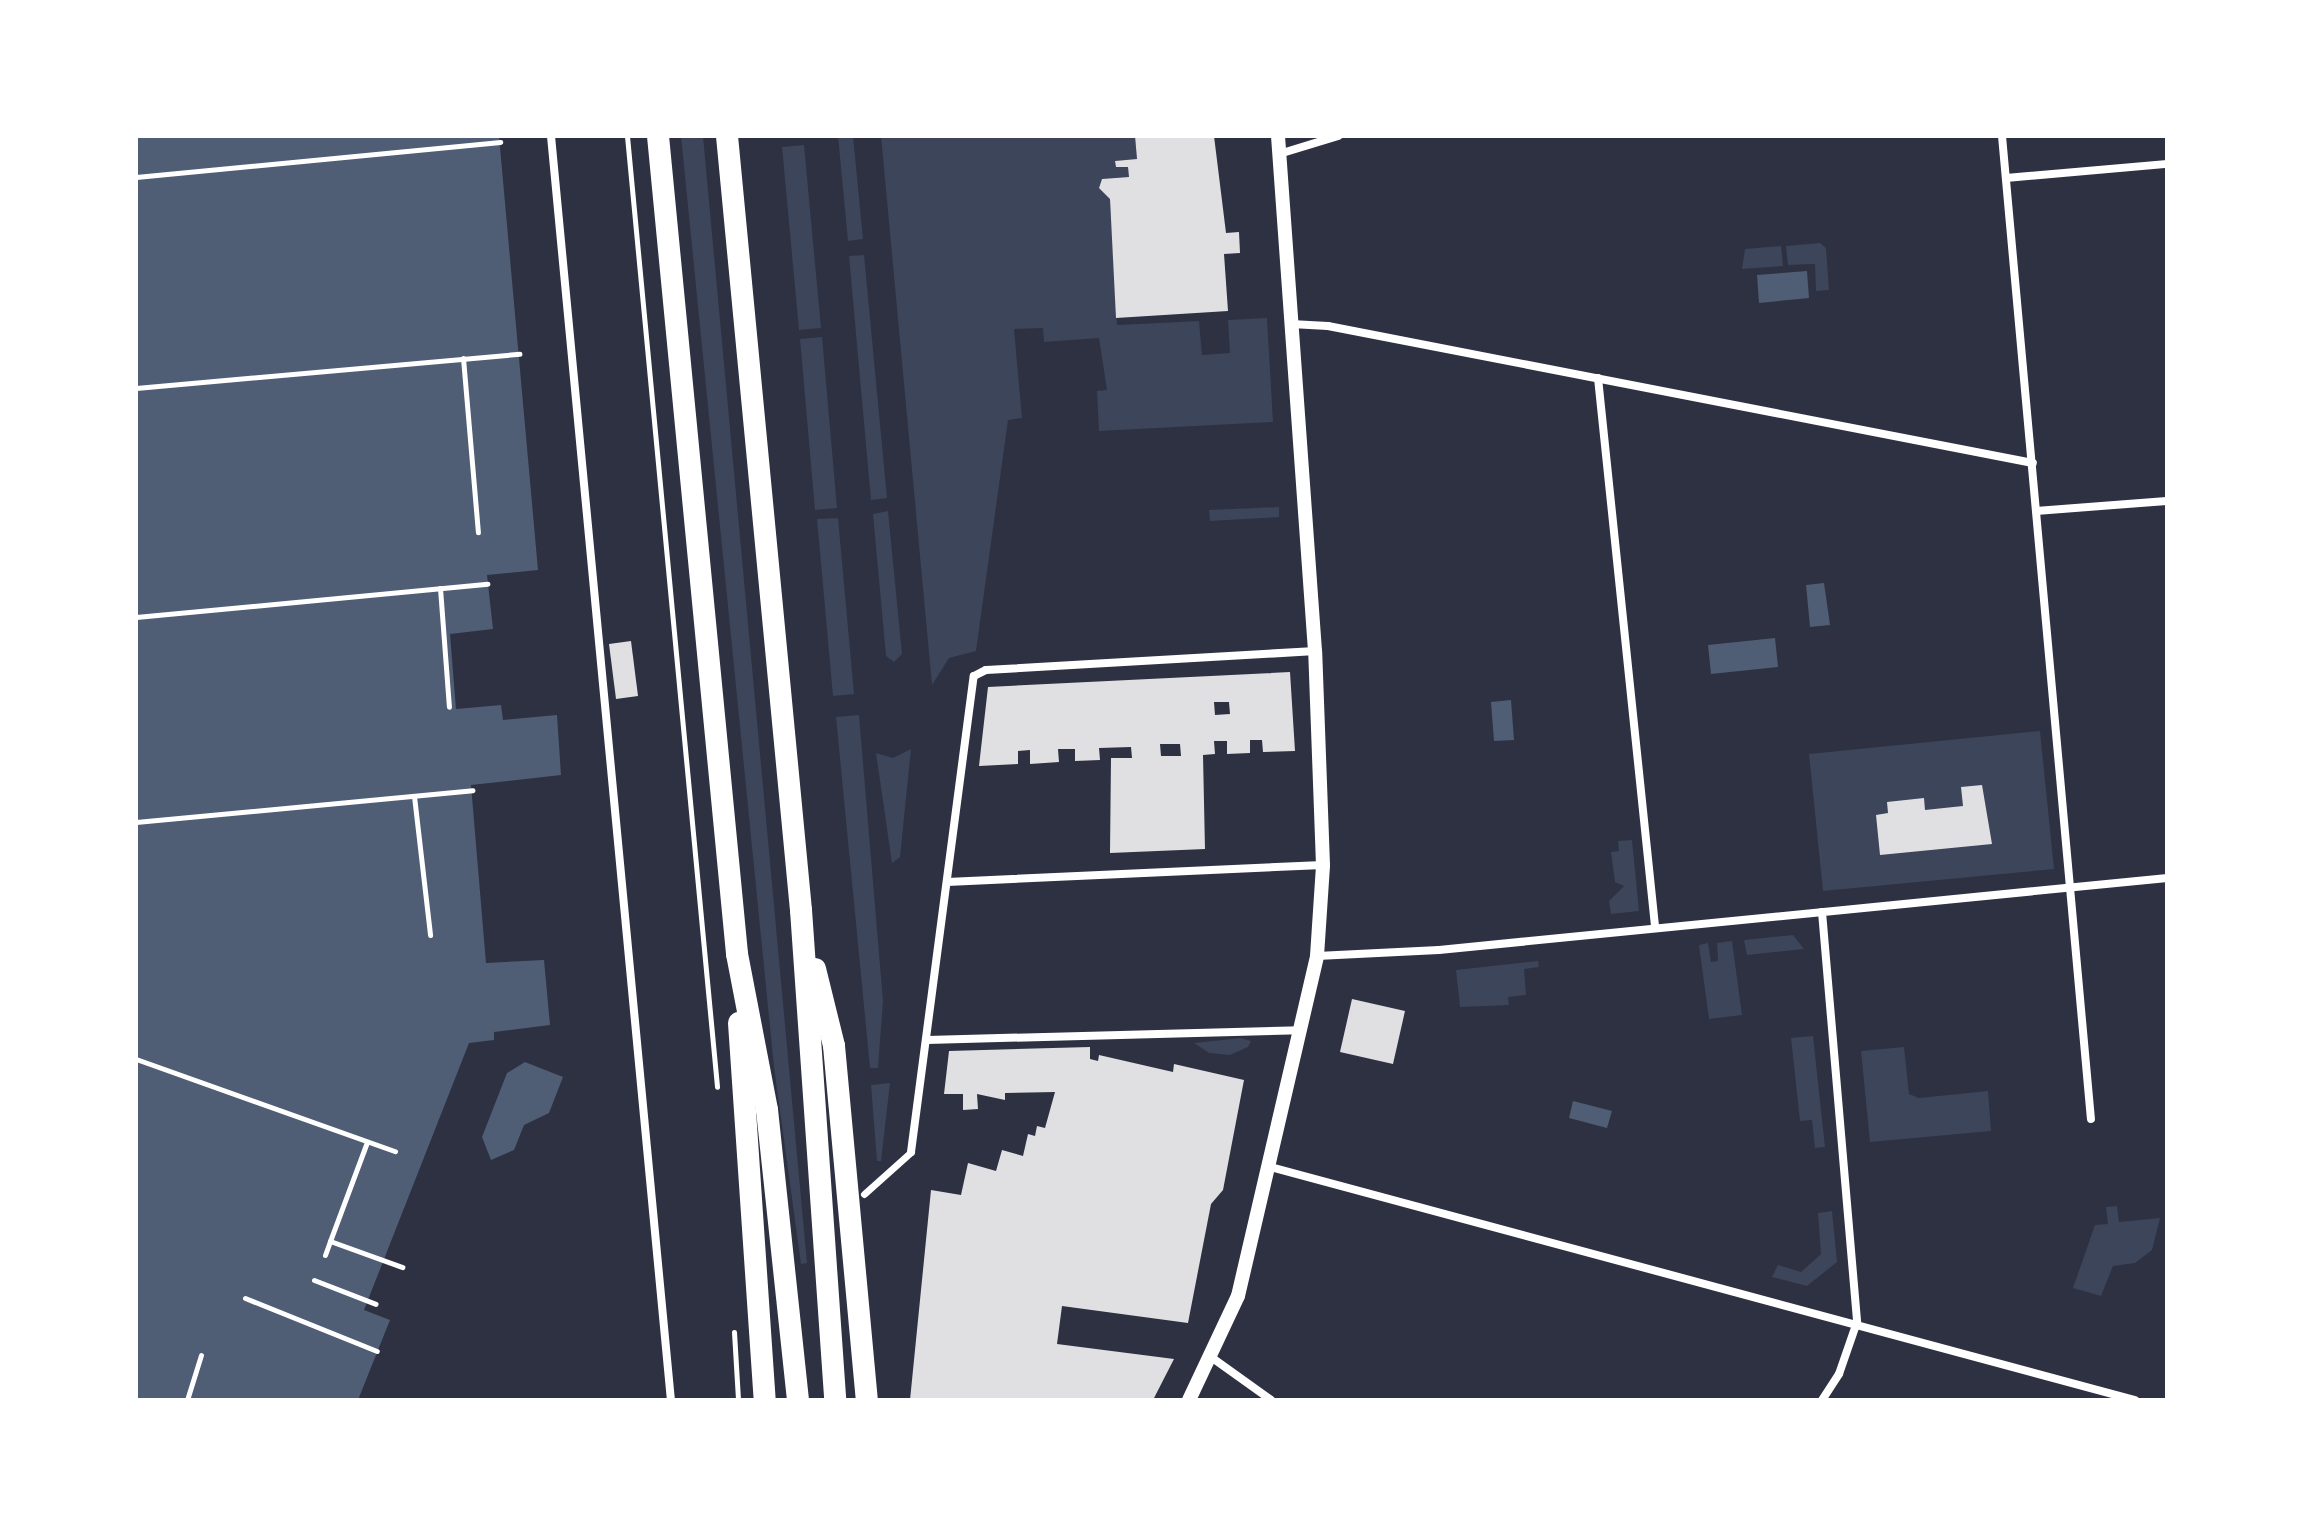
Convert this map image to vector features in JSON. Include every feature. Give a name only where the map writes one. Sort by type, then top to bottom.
[{"type":"highway","points":[[658,136],[737,954],[744,1144],[765,1400]]},
{"type":"highway","points":[[727,136],[801,910],[835,1400]]},
{"type":"highway","points":[[801,910],[834,1046],[867,1400]]},
{"type":"highway","points":[[737,954],[767,1110],[798,1400]]},
{"type":"street","points":[[551,136],[671,1400]]},
{"type":"street","points":[[1189,1400],[1238,1296],[1317,956],[1323,865],[1315,651],[1278,136]]},
{"type":"street","points":[[1279,154],[1338,136]]},
{"type":"street","points":[[2002,136],[2091,1119]]},
{"type":"street","points":[[2006,178],[2167,164]]},
{"type":"street","points":[[1290,324],[1328,326],[2033,463]]},
{"type":"street","points":[[1598,378],[1655,926]]},
{"type":"street","points":[[2036,511],[2167,501]]},
{"type":"street","points":[[864,1194],[911,1152],[974,676],[986,670],[1315,651]]},
{"type":"street","points":[[947,882],[1323,865]]},
{"type":"street","points":[[1317,956],[1439,950],[1655,926],[2167,878]]},
{"type":"street","points":[[1822,912],[1857,1322],[1839,1374],[1822,1400]]},
{"type":"street","points":[[927,1040],[1300,1030]]},
{"type":"street","points":[[1267,1166],[1857,1322],[2135,1400]]},
{"type":"street","points":[[1211,1357],[1271,1400]]},
{"type":"path","points":[[627,136],[718,1100]]},
{"type":"path","points":[[136,177],[500,142]]},
{"type":"path","points":[[136,388],[519,354]]},
{"type":"path","points":[[463,358],[478,532]]},
{"type":"path","points":[[136,617],[487,584]]},
{"type":"path","points":[[440,588],[449,707]]},
{"type":"path","points":[[136,822],[472,790]]},
{"type":"path","points":[[414,796],[430,935]]},
{"type":"path","points":[[136,1059],[395,1151]]},
{"type":"path","points":[[325,1255],[367,1142]]},
{"type":"path","points":[[330,1241],[402,1267]]},
{"type":"path","points":[[314,1280],[376,1304]]},
{"type":"path","points":[[245,1298],[377,1351]]},
{"type":"path","points":[[734,1318],[738,1400]]},
{"type":"path","points":[[187,1400],[201,1355]]},
{"type":"shaded area","points":[[136,136],[499,136],[538,570],[487,575],[493,629],[450,634],[456,709],[501,705],[503,720],[557,715],[561,775],[471,785],[486,963],[544,960],[550,1025],[494,1032],[494,1040],[469,1043],[364,1310],[390,1320],[358,1400],[136,1400]]},
{"type":"shaded area","points":[[681,136],[703,136],[807,1263],[801,1264],[774,1067]]},
{"type":"shaded area","points":[[838,136],[853,136],[863,239],[848,241]]},
{"type":"shaded area","points":[[881,136],[1135,136],[1137,159],[1115,161],[1116,167],[1128,167],[1129,177],[1102,179],[1099,188],[1110,199],[1117,325],[1199,321],[1202,355],[1230,353],[1228,320],[1267,318],[1273,422],[1099,431],[1097,391],[1107,390],[1099,338],[1044,342],[1043,328],[1014,329],[1022,418],[1008,420],[976,651],[949,658],[932,685]]},
{"type":"shaded area","points":[[804,145],[821,328],[799,330],[782,147]]},
{"type":"shaded area","points":[[1820,243],[1826,248],[1829,290],[1816,291],[1815,264],[1788,265],[1786,246]]},
{"type":"shaded area","points":[[1781,246],[1783,266],[1742,269],[1745,249]]},
{"type":"shaded area","points":[[864,255],[887,498],[871,500],[849,256]]},
{"type":"shaded area","points":[[1807,271],[1809,298],[1759,303],[1757,275]]},
{"type":"shaded area","points":[[822,337],[837,508],[815,510],[800,339]]},
{"type":"shaded area","points":[[1279,507],[1279,517],[1210,521],[1209,510]]},
{"type":"shaded area","points":[[888,511],[902,654],[894,662],[886,656],[873,514]]},
{"type":"shaded area","points":[[838,518],[854,694],[833,696],[817,519]]},
{"type":"shaded area","points":[[1824,583],[1830,625],[1810,627],[1806,585]]},
{"type":"shaded area","points":[[1775,638],[1778,667],[1711,674],[1708,645]]},
{"type":"shaded area","points":[[1511,700],[1514,740],[1494,741],[1491,702]]},
{"type":"shaded area","points":[[859,715],[883,1001],[878,1068],[870,1068],[836,717]]},
{"type":"shaded area","points":[[2040,731],[2054,869],[1823,891],[1809,754]]},
{"type":"shaded area","points":[[911,749],[900,857],[892,863],[876,753],[893,758]]},
{"type":"shaded area","points":[[1632,840],[1639,911],[1611,914],[1609,901],[1624,886],[1615,882],[1611,852],[1619,851],[1618,841]]},
{"type":"shaded area","points":[[1793,935],[1804,949],[1747,955],[1744,940]]},
{"type":"shaded area","points":[[1732,941],[1742,1015],[1709,1019],[1699,945],[1708,943],[1711,962],[1718,961],[1717,943]]},
{"type":"shaded area","points":[[1538,961],[1539,967],[1524,969],[1526,995],[1508,997],[1509,1005],[1460,1007],[1456,970]]},
{"type":"shaded area","points":[[1813,1036],[1825,1147],[1815,1148],[1812,1120],[1800,1121],[1791,1038]]},
{"type":"shaded area","points":[[1241,1038],[1251,1041],[1248,1047],[1230,1055],[1209,1053],[1194,1043]]},
{"type":"shaded area","points":[[1904,1047],[1909,1094],[1919,1098],[1988,1091],[1991,1131],[1870,1142],[1861,1051]]},
{"type":"shaded area","points":[[525,1062],[563,1077],[549,1113],[524,1125],[514,1150],[491,1160],[482,1137],[507,1073]]},
{"type":"shaded area","points":[[890,1083],[881,1161],[877,1161],[871,1085]]},
{"type":"shaded area","points":[[1573,1101],[1612,1111],[1607,1128],[1569,1118]]},
{"type":"shaded area","points":[[2117,1206],[2119,1222],[2160,1218],[2152,1250],[2135,1263],[2113,1266],[2101,1296],[2073,1288],[2095,1225],[2108,1224],[2106,1207]]},
{"type":"shaded area","points":[[1832,1211],[1837,1262],[1807,1286],[1772,1277],[1778,1265],[1801,1272],[1821,1254],[1818,1213]]},
{"type":"building","points":[[1135,136],[1214,136],[1226,233],[1239,232],[1240,253],[1224,254],[1228,311],[1116,318],[1110,199],[1099,188],[1102,179],[1129,177],[1128,167],[1116,167],[1115,161],[1137,159]]},
{"type":"building","points":[[631,641],[638,696],[616,699],[609,644]]},
{"type":"building","points":[[1290,672],[1295,751],[1263,752],[1262,740],[1250,740],[1250,753],[1227,754],[1227,741],[1214,741],[1215,754],[1203,755],[1205,849],[1110,853],[1111,758],[1132,758],[1131,747],[1099,748],[1100,760],[1075,761],[1075,749],[1058,749],[1059,762],[1030,764],[1030,750],[1018,751],[1018,764],[979,766],[988,687]],"holes":[[[1214,702],[1229,702],[1230,714],[1215,715]],[[1160,744],[1180,744],[1181,756],[1161,756]]]},
{"type":"building","points":[[1982,785],[1992,844],[1880,855],[1876,815],[1888,813],[1887,802],[1924,798],[1925,810],[1963,806],[1961,787]]},
{"type":"building","points":[[1352,999],[1405,1011],[1393,1064],[1340,1052]]},
{"type":"building","points":[[1090,1047],[1090,1059],[1098,1061],[1099,1055],[1173,1072],[1174,1064],[1244,1080],[1223,1190],[1211,1204],[1188,1323],[1062,1306],[1057,1344],[1174,1359],[1153,1400],[910,1400],[931,1190],[961,1195],[968,1163],[996,1171],[1002,1150],[1023,1156],[1028,1134],[1035,1136],[1037,1126],[1045,1128],[1055,1092],[1005,1093],[1005,1100],[977,1094],[978,1109],[963,1110],[963,1094],[944,1094],[949,1051]]}]
